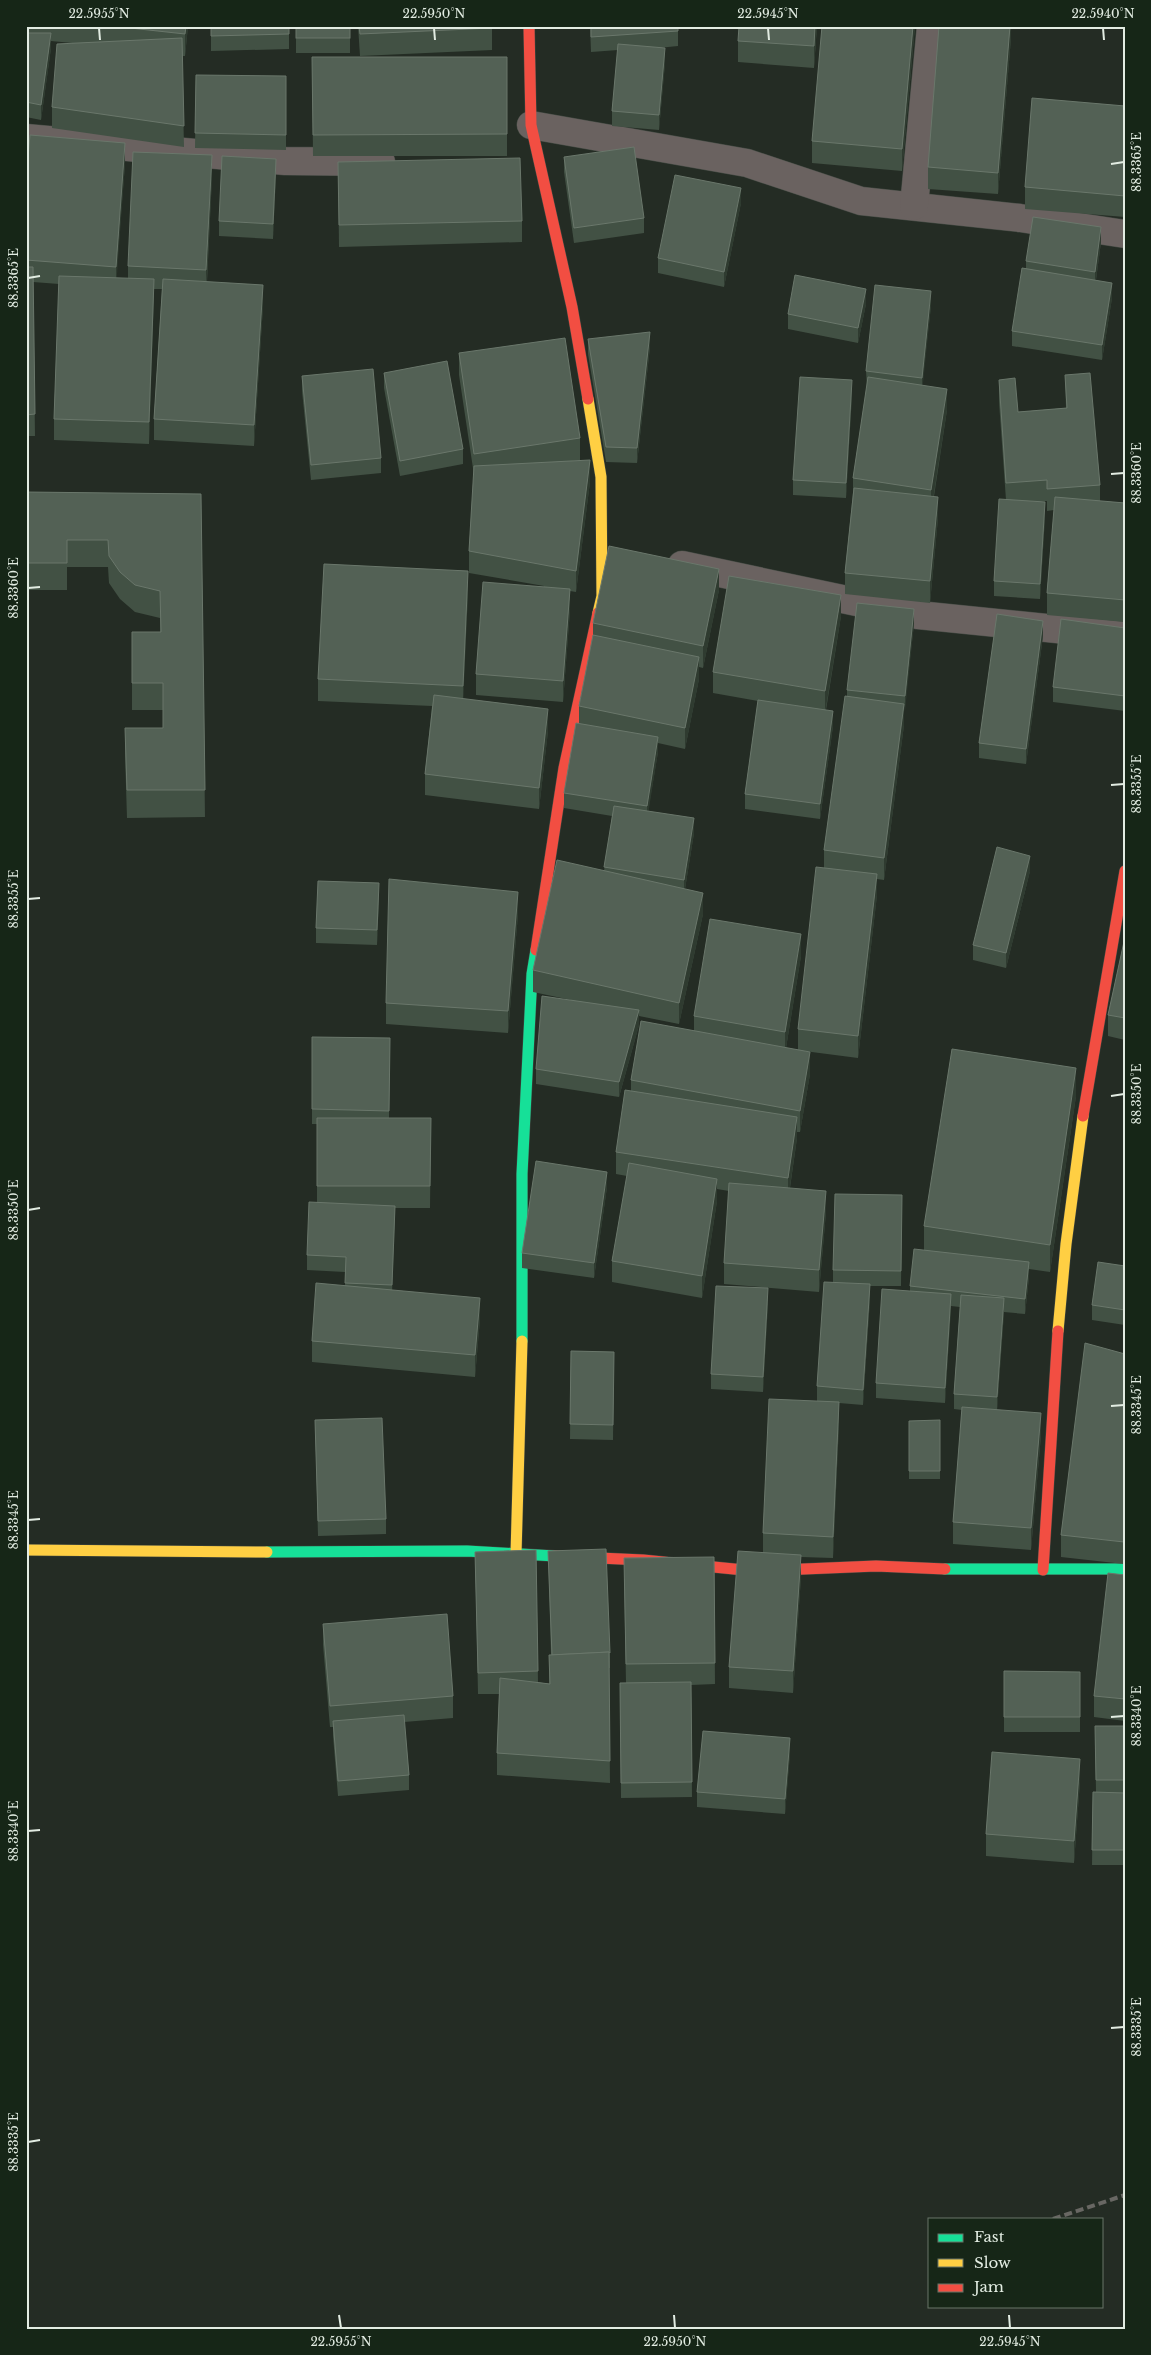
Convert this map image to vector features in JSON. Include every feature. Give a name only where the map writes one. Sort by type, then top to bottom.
[{"type":"street","points":[[516,1554],[522,1389],[522,1174],[532,974],[564,768],[602,596],[601,477],[572,307],[532,125],[529,26]]},
{"type":"street","points":[[914,206],[931,26]]},
{"type":"street","points":[[532,125],[747,163],[861,200],[1020,218],[1125,234]]},
{"type":"street","points":[[26,138],[285,161],[403,162]]},
{"type":"street","points":[[511,164],[540,164]]},
{"type":"street","points":[[602,548],[631,554]]},
{"type":"street","points":[[660,560],[918,615],[1125,636]]},
{"type":"street","points":[[1043,1570],[1061,1297],[1079,1146],[1100,1004],[1125,871]]},
{"type":"street","points":[[26,1550],[324,1553],[466,1551],[643,1560],[754,1571],[876,1566],[982,1570],[1125,1568]]},
{"type":"building","points":[[112,26],[186,26],[185,34]]},
{"type":"building","points":[[211,26],[289,26],[289,34],[211,36]]},
{"type":"building","points":[[296,26],[350,26],[350,38],[296,38]]},
{"type":"building","points":[[359,26],[492,26],[492,28],[360,34]]},
{"type":"building","points":[[591,26],[678,26],[678,31],[591,37]]},
{"type":"building","points":[[739,26],[815,26],[814,46],[738,41]]},
{"type":"building","points":[[822,26],[913,26],[902,149],[812,141]]},
{"type":"building","points":[[939,26],[1010,26],[998,173],[928,167]]},
{"type":"building","points":[[26,33],[51,33],[41,105],[26,102]]},
{"type":"building","points":[[182,38],[184,126],[52,107],[57,44]]},
{"type":"building","points":[[618,44],[665,48],[659,115],[612,111]]},
{"type":"building","points":[[312,57],[507,57],[507,134],[313,135]]},
{"type":"building","points":[[196,75],[286,76],[286,135],[195,133]]},
{"type":"building","points":[[1032,98],[1125,106],[1125,196],[1025,187]]},
{"type":"building","points":[[30,135],[125,143],[116,267],[26,260],[26,181]]},
{"type":"building","points":[[634,147],[644,218],[574,228],[564,157]]},
{"type":"building","points":[[133,152],[212,155],[206,270],[128,266]]},
{"type":"building","points":[[222,156],[276,159],[273,224],[219,221]]},
{"type":"building","points":[[520,158],[522,221],[339,225],[338,162]]},
{"type":"building","points":[[675,175],[741,188],[724,272],[658,258]]},
{"type":"building","points":[[1033,217],[1101,227],[1095,272],[1026,261]]},
{"type":"building","points":[[26,267],[33,267],[35,414],[26,415]]},
{"type":"building","points":[[1022,268],[1112,283],[1102,345],[1012,331]]},
{"type":"building","points":[[795,275],[866,289],[858,328],[788,314]]},
{"type":"building","points":[[59,276],[154,279],[149,422],[54,419]]},
{"type":"building","points":[[163,279],[263,285],[254,425],[154,419]]},
{"type":"building","points":[[875,285],[931,291],[922,378],[866,371]]},
{"type":"building","points":[[650,332],[637,448],[606,447],[588,339]]},
{"type":"building","points":[[565,338],[580,438],[474,454],[459,353]]},
{"type":"building","points":[[447,361],[463,449],[400,461],[384,373]]},
{"type":"building","points":[[373,369],[381,458],[311,465],[302,376]]},
{"type":"building","points":[[1090,373],[1100,485],[1047,489],[1047,480],[1006,483],[999,380],[1015,378],[1018,412],[1067,408],[1065,375]]},
{"type":"building","points":[[800,377],[852,380],[846,483],[793,480]]},
{"type":"building","points":[[868,377],[947,389],[931,490],[853,478]]},
{"type":"building","points":[[590,460],[576,571],[469,551],[474,466]]},
{"type":"building","points":[[854,488],[938,497],[930,581],[845,573]]},
{"type":"building","points":[[26,492],[201,494],[205,790],[127,790],[125,728],[163,728],[163,683],[132,683],[132,632],[161,632],[160,591],[135,585],[120,572],[109,556],[108,540],[67,540],[67,563],[26,563]]},
{"type":"building","points":[[1055,497],[1125,503],[1125,600],[1047,593]]},
{"type":"building","points":[[999,499],[1045,502],[1040,584],[994,581]]},
{"type":"building","points":[[609,546],[719,569],[703,646],[593,623]]},
{"type":"building","points":[[324,564],[468,571],[463,686],[318,679]]},
{"type":"building","points":[[729,576],[841,595],[825,691],[713,672]]},
{"type":"building","points":[[483,582],[570,589],[563,681],[476,674]]},
{"type":"building","points":[[857,603],[914,609],[905,696],[847,690]]},
{"type":"building","points":[[997,614],[1043,621],[1026,749],[979,743]]},
{"type":"building","points":[[1061,619],[1125,628],[1125,696],[1053,687]]},
{"type":"building","points":[[593,635],[699,657],[685,728],[579,706]]},
{"type":"building","points":[[434,695],[548,709],[539,788],[425,774]]},
{"type":"building","points":[[845,696],[904,704],[884,858],[824,850]]},
{"type":"building","points":[[758,700],[833,711],[820,804],[745,794]]},
{"type":"building","points":[[576,723],[658,737],[647,806],[564,793]]},
{"type":"building","points":[[614,806],[694,818],[684,880],[604,867]]},
{"type":"building","points":[[997,847],[1030,856],[1006,953],[973,945]]},
{"type":"building","points":[[557,860],[703,893],[679,1003],[533,970]]},
{"type":"building","points":[[816,867],[877,874],[858,1036],[798,1029]]},
{"type":"building","points":[[389,879],[518,892],[508,1011],[386,1003]]},
{"type":"building","points":[[318,881],[379,883],[377,930],[316,928]]},
{"type":"building","points":[[710,919],[801,934],[785,1032],[694,1016]]},
{"type":"building","points":[[1125,937],[1125,1018],[1108,1015]]},
{"type":"building","points":[[542,996],[639,1010],[619,1082],[536,1069]]},
{"type":"building","points":[[641,1021],[810,1052],[800,1111],[631,1080]]},
{"type":"building","points":[[312,1037],[390,1038],[389,1111],[312,1109]]},
{"type":"building","points":[[952,1049],[1076,1068],[1050,1245],[924,1226]]},
{"type":"building","points":[[625,1090],[797,1117],[788,1178],[616,1152]]},
{"type":"building","points":[[317,1118],[431,1118],[430,1186],[317,1186]]},
{"type":"building","points":[[536,1161],[607,1172],[594,1263],[522,1253]]},
{"type":"building","points":[[629,1163],[717,1179],[702,1276],[612,1261]]},
{"type":"building","points":[[729,1183],[826,1191],[819,1270],[724,1263]]},
{"type":"building","points":[[835,1194],[902,1195],[901,1271],[833,1270]]},
{"type":"building","points":[[309,1202],[395,1206],[392,1285],[345,1283],[346,1257],[307,1255]]},
{"type":"building","points":[[914,1249],[1029,1262],[1025,1299],[910,1286]]},
{"type":"building","points":[[1098,1262],[1125,1266],[1125,1310],[1092,1305]]},
{"type":"building","points":[[824,1282],[870,1284],[863,1390],[817,1386]]},
{"type":"building","points":[[316,1283],[480,1298],[475,1355],[312,1341]]},
{"type":"building","points":[[716,1286],[768,1288],[763,1377],[711,1374]]},
{"type":"building","points":[[882,1289],[951,1294],[945,1388],[876,1383]]},
{"type":"building","points":[[961,1295],[1004,1298],[997,1397],[954,1394]]},
{"type":"building","points":[[1085,1343],[1125,1354],[1124,1542],[1061,1535]]},
{"type":"building","points":[[571,1351],[614,1352],[613,1425],[570,1424]]},
{"type":"building","points":[[769,1399],[839,1402],[833,1537],[763,1533]]},
{"type":"building","points":[[962,1407],[1041,1413],[1031,1528],[953,1522]]},
{"type":"building","points":[[382,1418],[386,1519],[318,1521],[315,1420]]},
{"type":"building","points":[[940,1420],[940,1471],[909,1471],[909,1421]]},
{"type":"building","points":[[606,1549],[610,1653],[552,1655],[548,1551]]},
{"type":"building","points":[[536,1550],[538,1671],[478,1673],[475,1552]]},
{"type":"building","points":[[738,1551],[801,1555],[793,1671],[729,1667]]},
{"type":"building","points":[[714,1557],[715,1663],[626,1664],[624,1558]]},
{"type":"building","points":[[1108,1573],[1125,1575],[1125,1699],[1094,1696]]},
{"type":"building","points":[[447,1614],[453,1696],[330,1706],[323,1624]]},
{"type":"building","points":[[609,1652],[610,1761],[497,1753],[500,1678],[550,1684],[549,1655]]},
{"type":"building","points":[[1004,1671],[1080,1672],[1080,1717],[1004,1717]]},
{"type":"building","points":[[691,1682],[692,1782],[621,1783],[620,1683]]},
{"type":"building","points":[[404,1715],[409,1775],[338,1781],[333,1721]]},
{"type":"building","points":[[1095,1726],[1125,1726],[1125,1780],[1096,1780]]},
{"type":"building","points":[[703,1731],[790,1738],[785,1799],[697,1792]]},
{"type":"building","points":[[992,1752],[1080,1759],[1074,1841],[986,1834]]},
{"type":"building","points":[[1093,1792],[1125,1793],[1125,1850],[1092,1850]]},
{"type":"railway","points":[[1056,2218],[1125,2195]]},
{"type":"traffic: fast","points":[[522,1341],[522,1174],[532,974],[536,950]]},
{"type":"traffic: fast","points":[[267,1552],[467,1551],[555,1556]]},
{"type":"traffic: fast","points":[[945,1569],[1125,1569]]},
{"type":"traffic: slow","points":[[588,399],[601,477],[602,596],[598,613]]},
{"type":"traffic: slow","points":[[1058,1331],[1066,1244],[1083,1116]]},
{"type":"traffic: slow","points":[[516,1554],[522,1341]]},
{"type":"traffic: slow","points":[[26,1550],[267,1552]]},
{"type":"traffic: jam","points":[[529,26],[531,125],[572,307],[588,399]]},
{"type":"traffic: jam","points":[[536,950],[564,768],[598,613]]},
{"type":"traffic: jam","points":[[1083,1116],[1125,871]]},
{"type":"traffic: jam","points":[[1043,1570],[1058,1331]]},
{"type":"traffic: jam","points":[[555,1556],[643,1560],[754,1571],[876,1566],[945,1569]]}]
